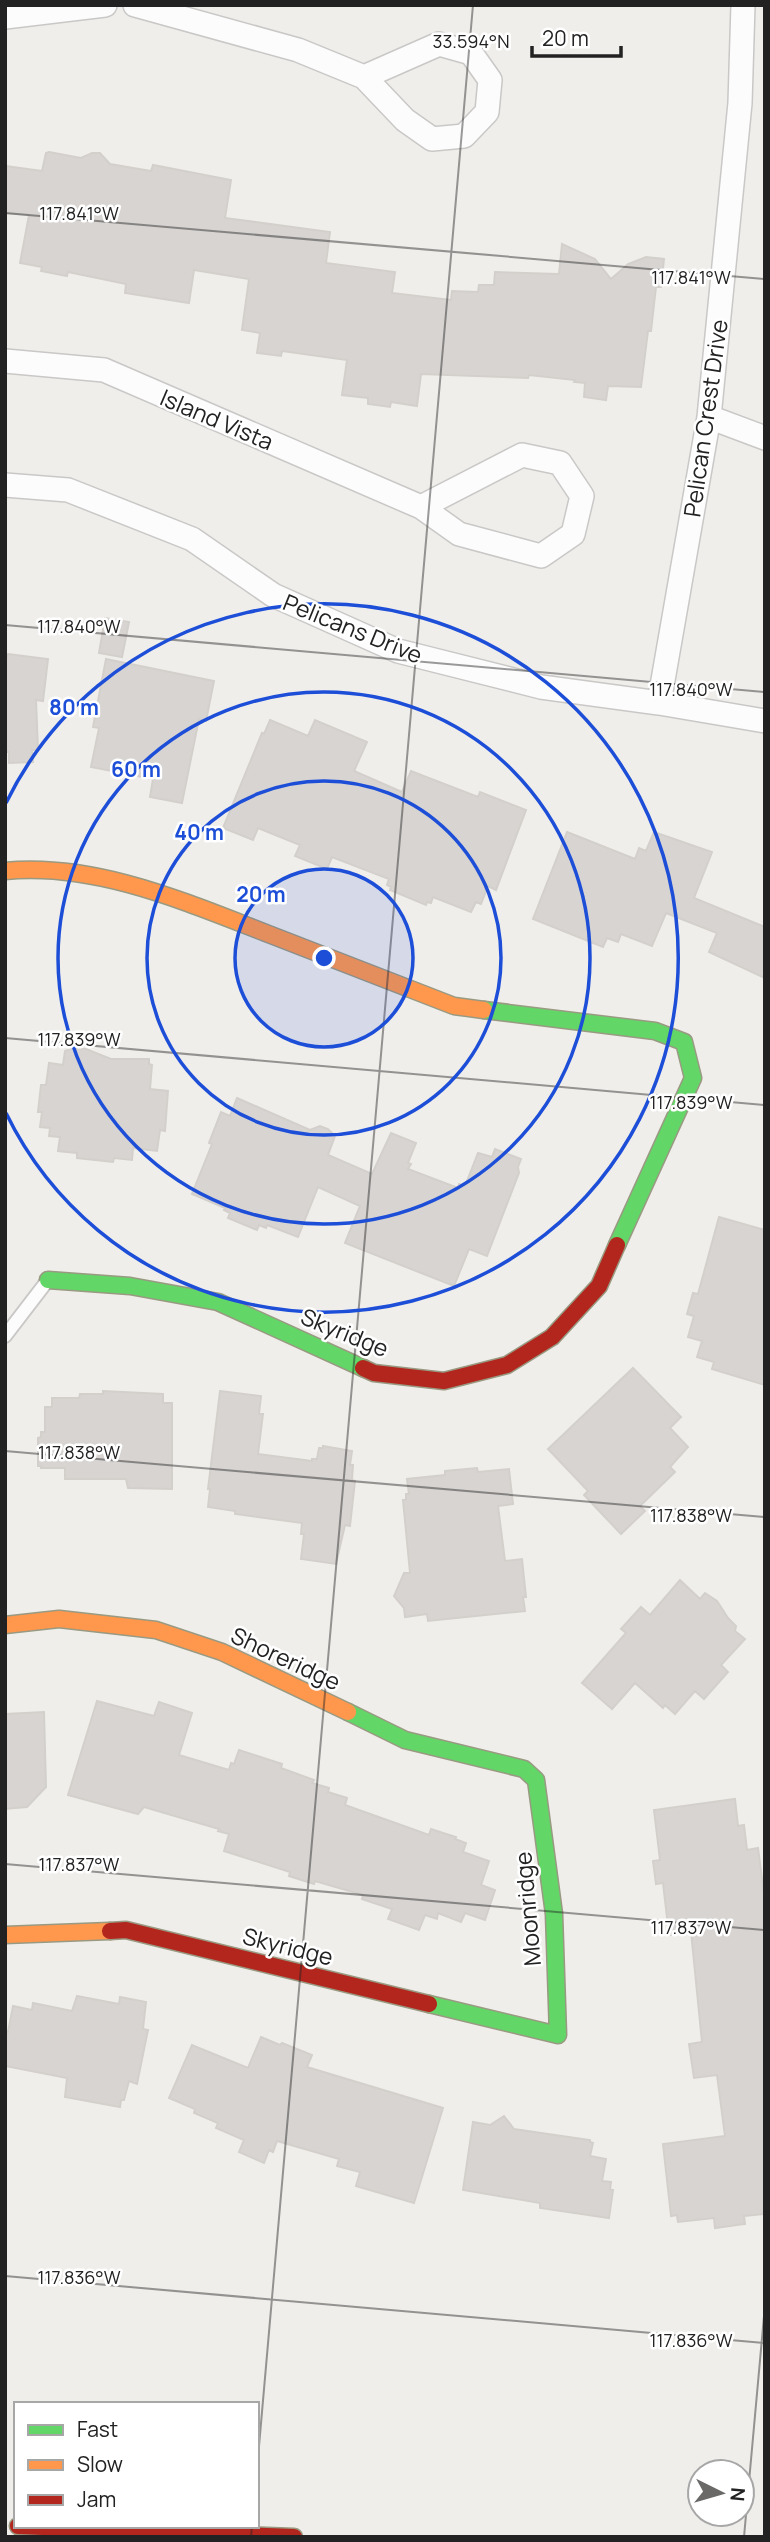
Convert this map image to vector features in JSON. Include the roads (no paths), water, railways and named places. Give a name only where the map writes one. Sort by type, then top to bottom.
[{"type":"street","points":[[5,17],[105,5]]},
{"type":"street","points":[[135,5],[298,50],[364,77],[405,120],[432,138],[464,136],[487,112],[490,80],[471,53],[439,44],[364,77]]},
{"type":"street","name":"Pelican Crest Drive","points":[[659,703],[709,417],[740,103],[743,5]]},
{"type":"street","name":"Island Vista","points":[[5,361],[104,370],[421,507],[459,534],[541,556],[573,534],[582,496],[561,463],[522,455],[421,507]]},
{"type":"street","points":[[709,417],[765,438]]},
{"type":"street","name":"Pelicans Drive","points":[[5,485],[68,490],[192,539],[273,595],[398,652],[541,687],[765,721]]},
{"type":"street","name":"Skyridge","points":[[5,871],[25,869],[95,876],[181,900],[454,1006],[655,1031],[684,1042],[693,1078],[599,1286],[552,1337],[507,1365],[444,1381],[374,1373],[218,1302],[130,1286],[48,1280]]},
{"type":"street","name":"Shoreridge","points":[[5,1625],[59,1619],[156,1629],[222,1652],[405,1740],[524,1769],[536,1780]]},
{"type":"street","name":"Moonridge","points":[[536,1780],[554,1914],[558,2035]]},
{"type":"street","name":"Skyridge","points":[[5,1935],[126,1930],[558,2035]]},
{"type":"street","points":[[67,2528],[294,2537]]},
{"type":"lane","points":[[5,1336],[48,1280]]}]
